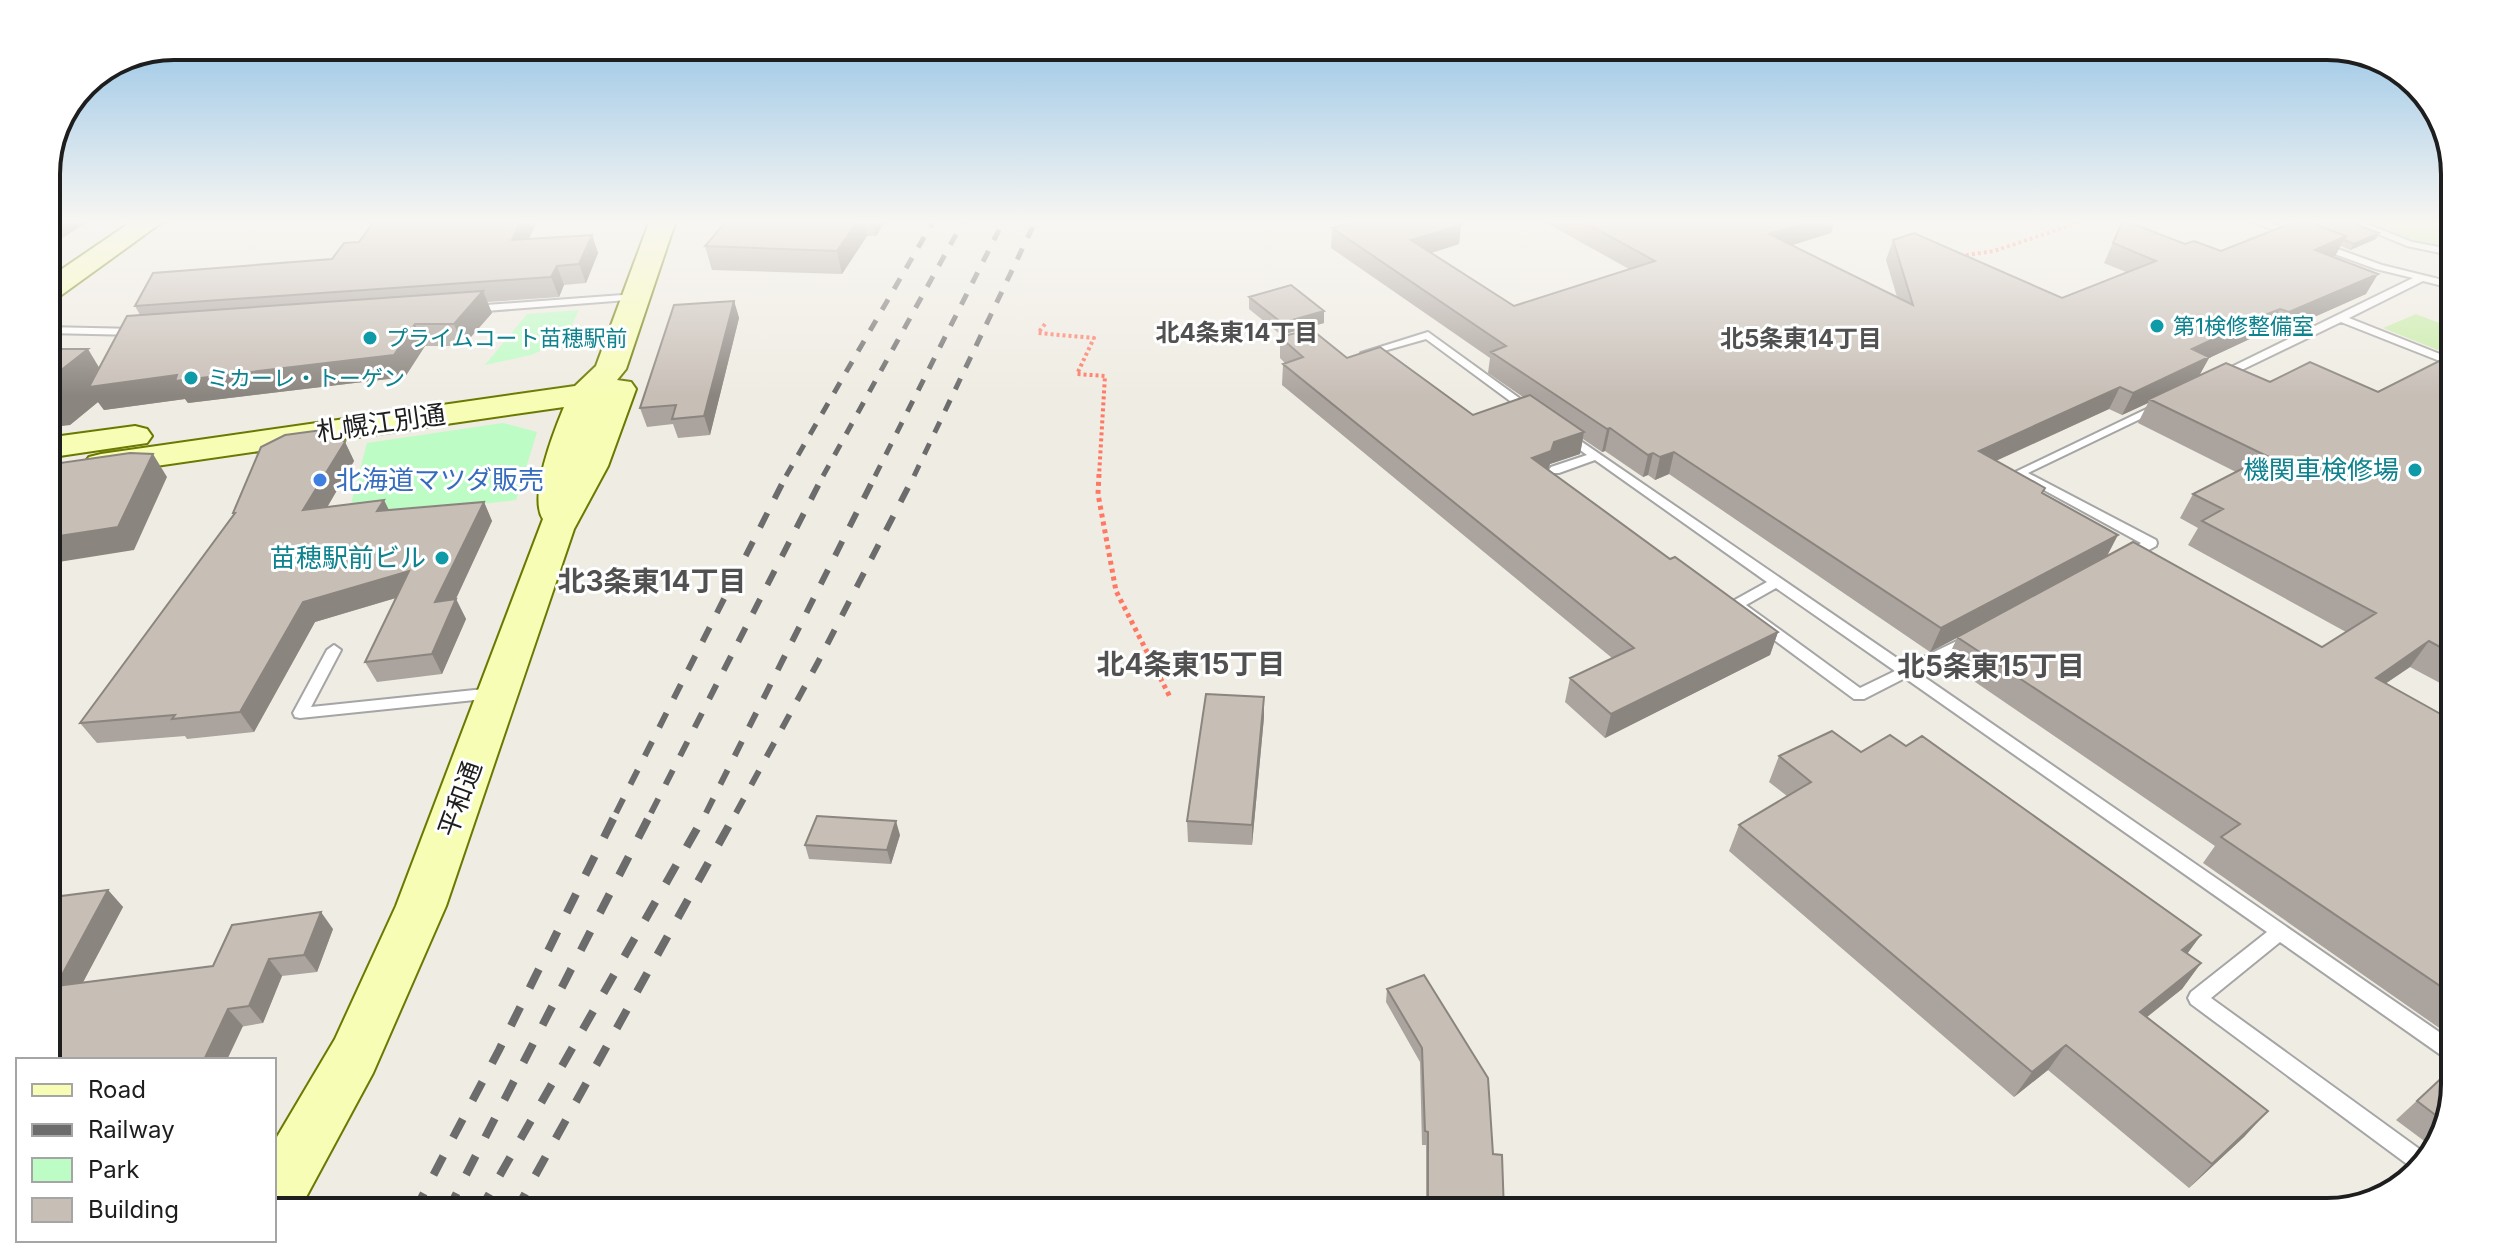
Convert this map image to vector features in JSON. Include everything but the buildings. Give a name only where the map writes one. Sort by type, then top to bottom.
[{"type":"street","name":"平和通","points":[[276,1194],[354,1056],[415,920],[556,529],[591,466],[642,279]]},
{"type":"street","points":[[556,529],[559,472],[585,394],[615,379]]},
{"type":"street","name":"札幌江別通","points":[[60,446],[615,379]]},
{"type":"street","name":"札幌江別通","points":[[60,470],[585,394]]},
{"type":"lane","points":[[2209,381],[2421,279]]},
{"type":"lane","points":[[467,309],[636,297]]},
{"type":"lane","points":[[2341,318],[2441,358]]},
{"type":"lane","points":[[60,330],[154,332]]},
{"type":"lane","points":[[1356,357],[1428,335],[1475,373],[2441,1044]]},
{"type":"lane","points":[[2111,565],[2151,543],[2019,473],[2171,400]]},
{"type":"lane","points":[[1555,470],[1596,456]]},
{"type":"lane","points":[[1778,581],[1736,605],[1859,695],[1909,673],[1976,637]]},
{"type":"lane","points":[[334,650],[300,713],[498,692]]},
{"type":"lane","points":[[2280,932],[2197,998],[2414,1157]]},
{"type":"path","points":[[1045,324],[1038,333],[1094,338],[1077,374],[1105,376],[1098,494],[1116,591],[1171,699]]},
{"type":"green space","points":[[579,310],[565,340],[531,355],[485,365],[527,314]]},
{"type":"green space","points":[[2416,314],[2441,324],[2441,351],[2383,328]]},
{"type":"green space","points":[[503,423],[537,432],[516,500],[347,519],[367,443]]},
{"type":"railway","points":[[786,476],[900,279]]},
{"type":"railway","points":[[823,476],[932,279]]},
{"type":"railway","points":[[875,476],[974,279]]},
{"type":"railway","points":[[914,475],[1008,279]]},
{"type":"railway","points":[[617,812],[787,474]]},
{"type":"railway","points":[[651,813],[824,474]]},
{"type":"railway","points":[[706,813],[876,474]]},
{"type":"railway","points":[[736,813],[914,475]]},
{"type":"railway","points":[[454,1198],[652,811]]},
{"type":"railway","points":[[487,1198],[707,811]]},
{"type":"railway","points":[[523,1198],[737,811]]},
{"type":"railway","points":[[421,1198],[499,1050],[617,812]]},
{"type":"place","name":"第1検修整備室","points":[[2157,326]]},
{"type":"place","name":"プライムコート苗穂駅前","points":[[370,338]]},
{"type":"place","name":"ミカーレ・トーゲン","points":[[191,378]]},
{"type":"place","name":"機関車検修場","points":[[2415,470]]},
{"type":"place","name":"北海道マツダ販売","points":[[320,480]]},
{"type":"place","name":"苗穂駅前ビル","points":[[442,558]]},
{"type":"district","name":"北4条東14丁目","points":[[1237,333]]},
{"type":"district","name":"北5条東14丁目","points":[[1801,339]]},
{"type":"district","name":"北3条東14丁目","points":[[652,581]]},
{"type":"district","name":"北4条東15丁目","points":[[1191,664]]},
{"type":"district","name":"北5条東15丁目","points":[[1991,666]]}]
